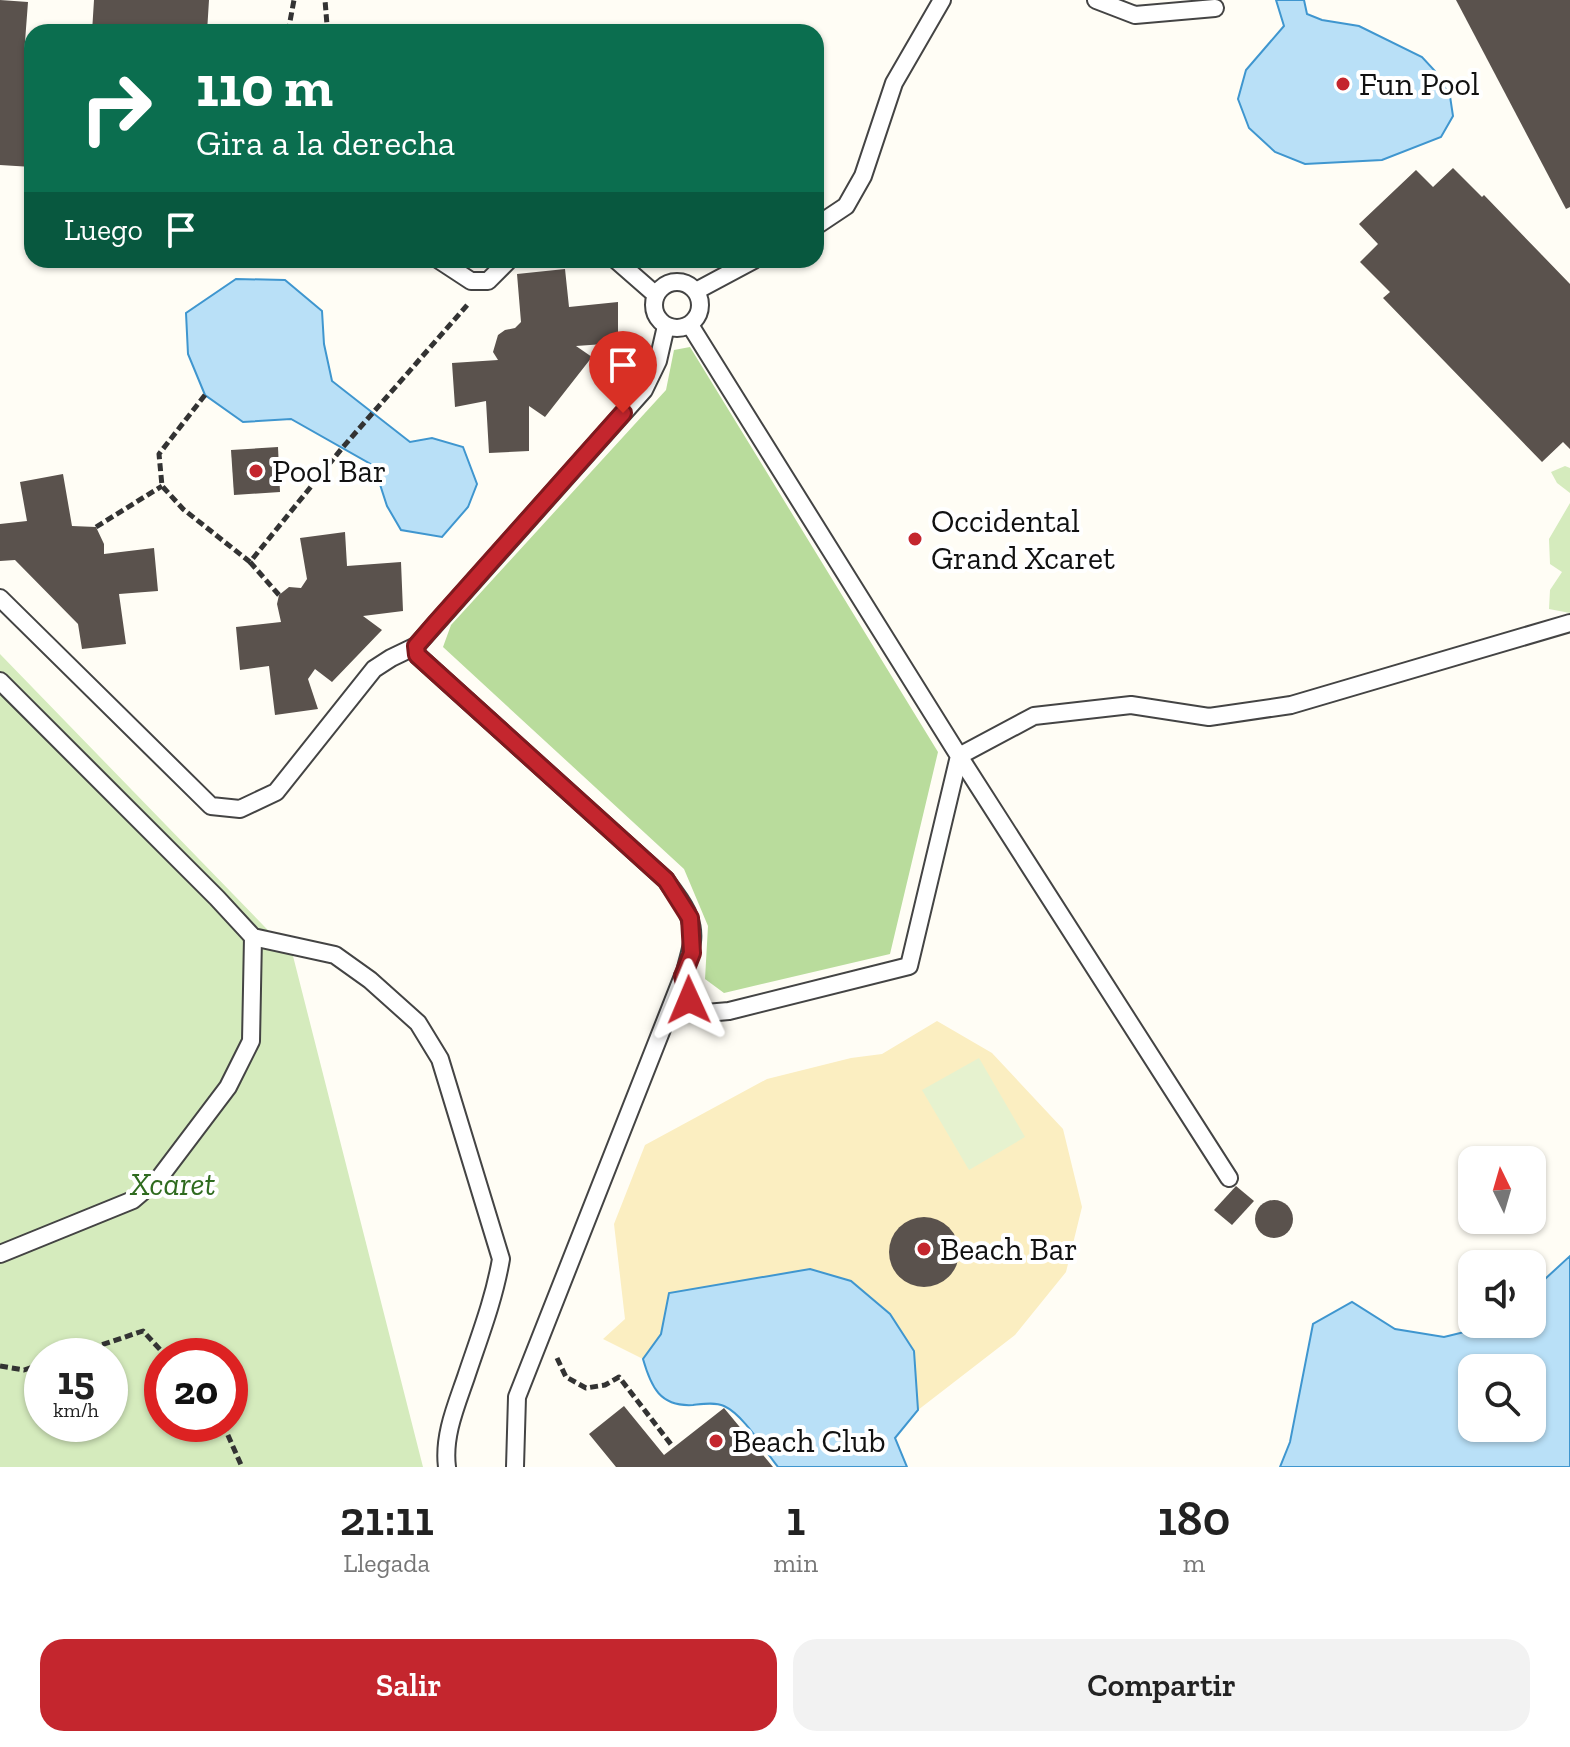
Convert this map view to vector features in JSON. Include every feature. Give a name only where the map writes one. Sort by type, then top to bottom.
[{"type":"lane","points":[[824,221],[846,206],[863,176],[894,83],[942,0]]},
{"type":"lane","points":[[1096,0],[1135,15],[1215,8]]},
{"type":"lane","points":[[451,268],[471,281],[488,281],[501,268]]},
{"type":"lane","points":[[625,268],[656,295]]},
{"type":"lane","points":[[696,291],[739,268]]},
{"type":"lane","points":[[670,282],[689,284],[696,291],[701,309],[690,325],[683,328],[666,326],[655,314],[653,304],[656,295],[670,282]]},
{"type":"lane","points":[[690,325],[959,756],[1229,1178]]},
{"type":"lane","points":[[0,598],[211,806],[240,809],[276,792],[374,669],[416,646],[644,390],[658,361],[666,326]]},
{"type":"lane","points":[[683,976],[689,1000],[706,1013],[729,1011],[909,966],[959,756],[1034,716],[1131,705],[1209,717],[1291,705],[1570,623]]},
{"type":"lane","points":[[416,646],[417,655],[666,880],[690,918],[692,953],[517,1397],[515,1467]]},
{"type":"lane","points":[[0,681],[253,937],[335,955],[370,980],[418,1023],[440,1059],[501,1259],[496,1288],[452,1417],[445,1454],[447,1467]]},
{"type":"lane","points":[[0,1254],[133,1200],[160,1177],[228,1087],[251,1041],[253,937]]},
{"type":"path","points":[[290,24],[294,0]]},
{"type":"path","points":[[325,0],[327,24]]},
{"type":"path","points":[[250,562],[343,447],[488,281]]},
{"type":"path","points":[[205,395],[159,454],[162,486],[183,509],[250,562],[279,595]]},
{"type":"path","points":[[96,527],[162,486]]},
{"type":"path","points":[[122,1338],[143,1331],[149,1338]]},
{"type":"path","points":[[556,1348],[566,1377],[586,1388],[605,1385],[619,1377],[673,1447]]},
{"type":"path","points":[[0,1366],[24,1370]]},
{"type":"path","points":[[231,1442],[242,1467]]},
{"type":"green space","points":[[690,347],[938,752],[890,954],[724,993],[705,979],[708,926],[684,869],[443,647],[451,625],[666,390],[674,350]]},
{"type":"green space","points":[[1565,466],[1570,468],[1570,493],[1557,483],[1551,472]]},
{"type":"green space","points":[[1570,503],[1570,613],[1549,609],[1550,590],[1562,572],[1550,564],[1549,539]]},
{"type":"green space","name":"Xcaret","points":[[0,654],[293,956],[423,1467],[0,1467]]},
{"type":"green space","points":[[979,1058],[1025,1137],[969,1170],[922,1090]]},
{"type":"sand","points":[[937,1021],[992,1053],[1063,1129],[1082,1207],[1066,1272],[1015,1335],[918,1410],[914,1351],[661,1334],[643,1359],[603,1339],[625,1319],[614,1224],[645,1145],[767,1079],[851,1058],[882,1054]]},
{"type":"water","name":"Fun Pool","points":[[1276,0],[1304,0],[1307,14],[1322,20],[1359,26],[1422,57],[1450,96],[1453,116],[1441,137],[1382,160],[1305,164],[1275,152],[1249,128],[1238,99],[1246,70],[1284,26]]},
{"type":"water","points":[[236,279],[285,280],[322,311],[324,344],[332,381],[410,442],[432,438],[463,447],[477,484],[468,507],[442,537],[401,530],[387,506],[374,466],[291,419],[243,422],[205,395],[188,354],[186,313]]},
{"type":"water","points":[[1570,1256],[1570,1467],[1280,1467],[1290,1442],[1313,1324],[1352,1302],[1395,1329],[1444,1337],[1458,1334],[1458,1338],[1546,1338],[1546,1278]]},
{"type":"water","points":[[810,1269],[851,1281],[890,1314],[914,1351],[918,1410],[895,1438],[907,1467],[778,1467],[746,1425],[724,1406],[672,1403],[659,1393],[650,1378],[643,1359],[661,1334],[669,1293]]},
{"type":"building","points":[[0,0],[28,2],[24,24],[24,166],[0,165]]},
{"type":"building","points":[[94,0],[209,0],[208,24],[92,24]]},
{"type":"building","points":[[1456,0],[1570,0],[1570,207],[1566,209]]},
{"type":"building","points":[[1453,168],[1482,197],[1484,195],[1570,284],[1570,449],[1563,442],[1542,462],[1383,298],[1390,292],[1360,262],[1378,244],[1359,224],[1416,170],[1433,187]]},
{"type":"building","points":[[565,269],[569,307],[618,302],[618,343],[576,346],[592,357],[545,417],[529,406],[529,451],[489,453],[486,401],[455,407],[452,363],[498,360],[493,352],[498,335],[521,322],[517,274]]},
{"type":"building","name":"Pool Bar","points":[[278,447],[280,492],[234,495],[231,450]]},
{"type":"building","points":[[63,474],[72,526],[96,527],[104,544],[104,554],[154,548],[158,591],[119,594],[126,644],[82,649],[78,624],[15,560],[0,561],[0,524],[27,521],[20,482]]},
{"type":"building","points":[[345,532],[347,566],[401,562],[403,611],[363,616],[382,630],[332,682],[315,669],[308,679],[318,709],[275,715],[269,666],[240,670],[236,627],[281,622],[277,604],[279,595],[289,587],[301,588],[307,579],[300,538]]},
{"type":"building","points":[[1236,1186],[1254,1201],[1232,1225],[1214,1210]]},
{"type":"building","points":[[1274,1200],[1288,1205],[1293,1219],[1288,1233],[1274,1238],[1260,1233],[1255,1219],[1260,1205]]},
{"type":"building","name":"Beach Bar","points":[[931,1217],[953,1232],[959,1252],[957,1266],[949,1277],[938,1285],[917,1287],[899,1277],[891,1266],[889,1245],[899,1227],[910,1219]]},
{"type":"building","name":"Beach Club","points":[[624,1406],[664,1455],[724,1408],[773,1467],[616,1467],[589,1434]]},
{"type":"place","name":"Fun Pool","points":[[1343,84]]},
{"type":"place","name":"Pool Bar","points":[[256,471]]},
{"type":"place","name":"Occidental Grand Xcaret","points":[[915,539]]},
{"type":"place","name":"Beach Bar","points":[[924,1249]]},
{"type":"place","name":"Beach Club","points":[[716,1441]]},
{"type":"route","points":[[623,413],[416,646],[417,655],[666,880],[690,918],[692,953],[683,976],[689,1000]]}]
